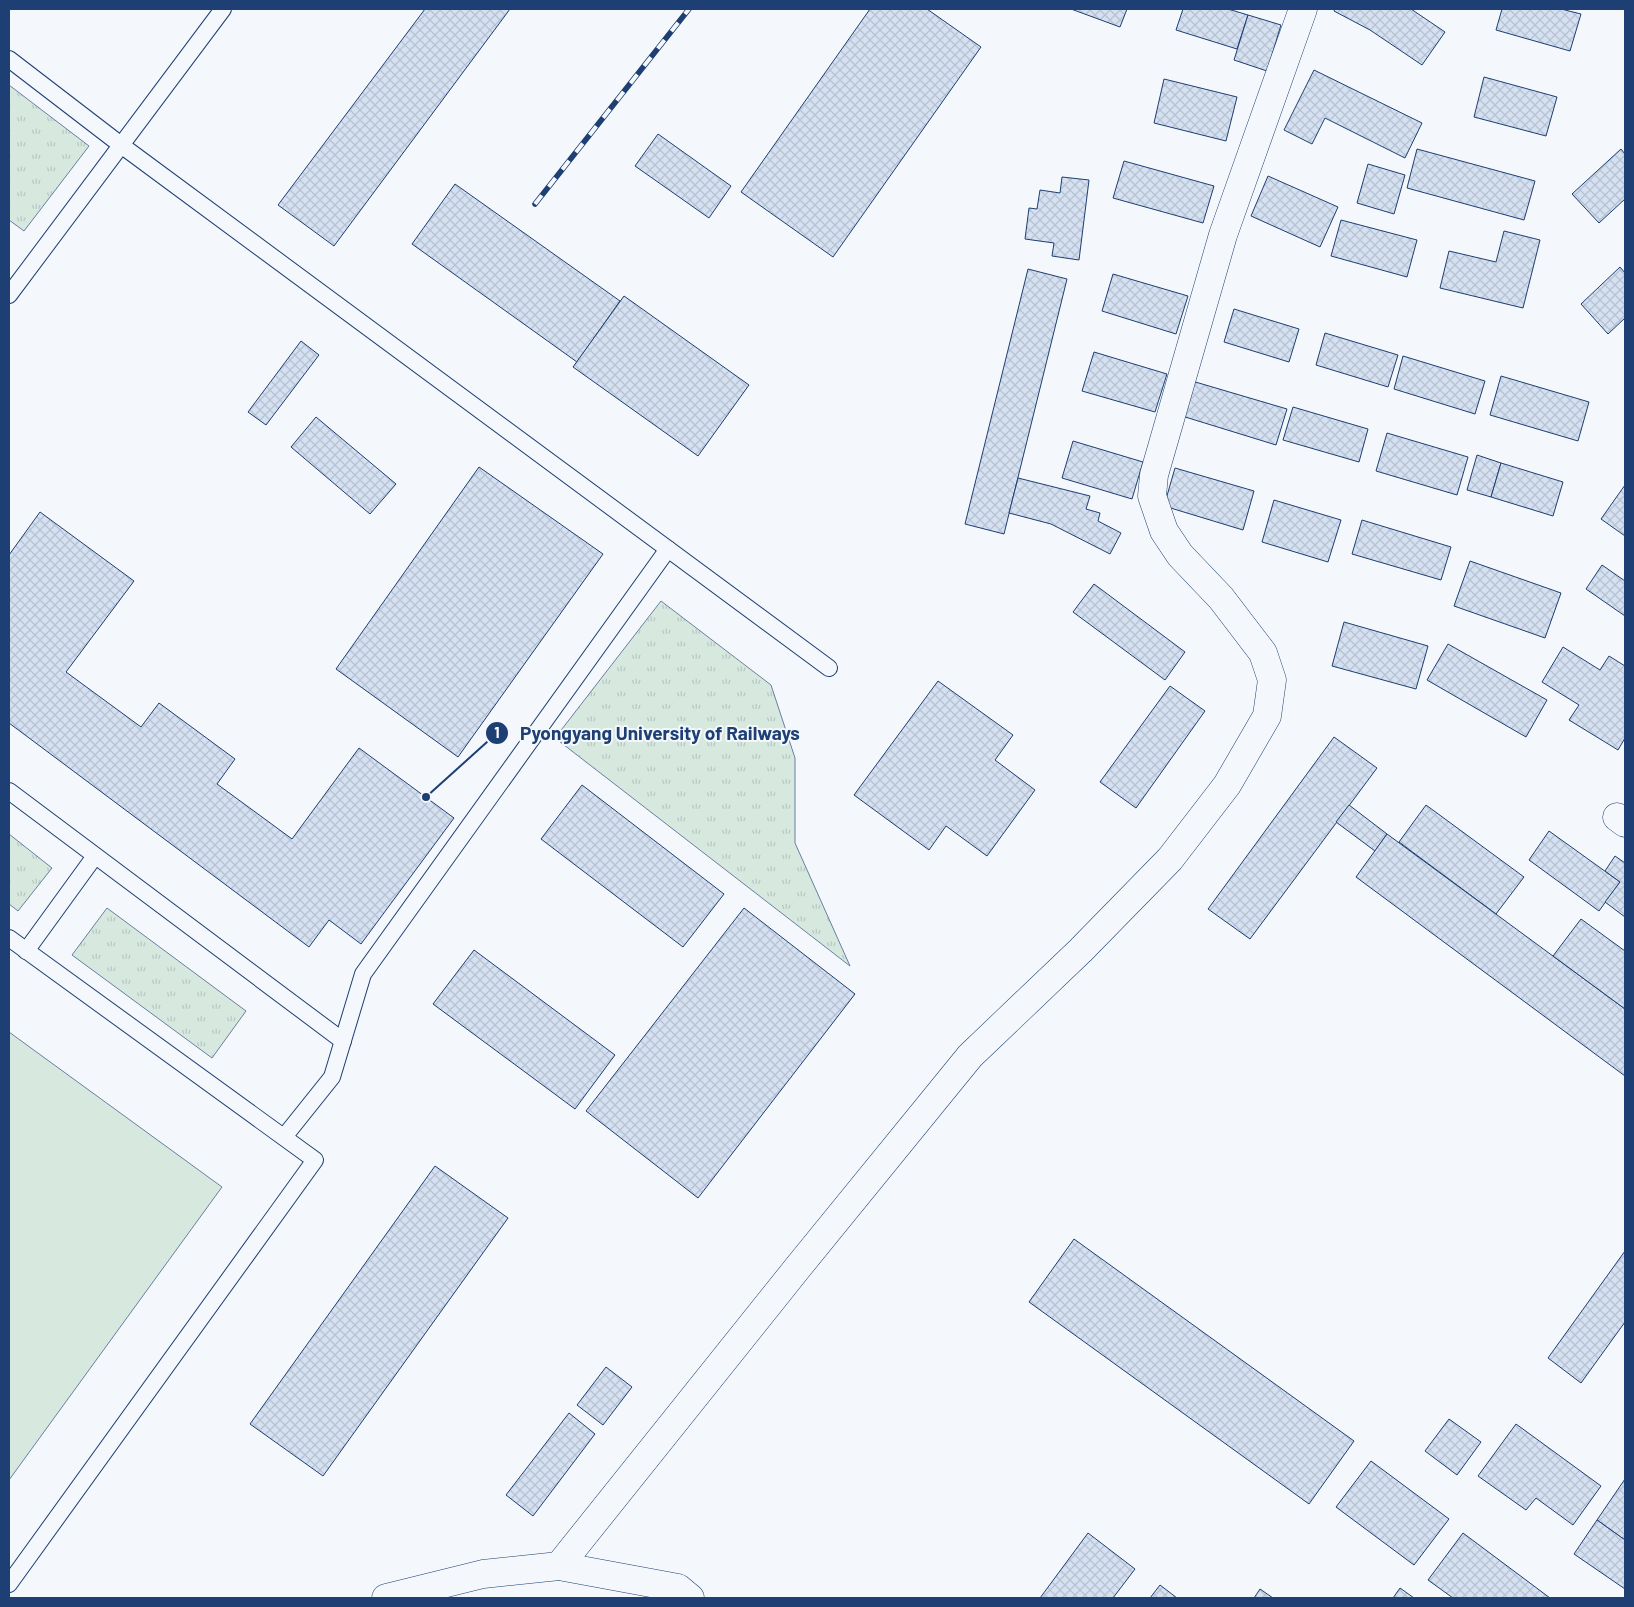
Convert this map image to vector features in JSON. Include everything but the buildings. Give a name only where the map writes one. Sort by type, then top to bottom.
[{"type":"street","points":[[559,1566],[970,1056],[1082,950],[1170,859],[1227,785],[1268,716],[1272,680],[1263,653],[1220,598],[1180,555],[1164,531],[1152,496],[1154,474],[1224,236],[1303,9]]},
{"type":"street","points":[[386,1598],[483,1574],[559,1566],[678,1588],[690,1598]]},
{"type":"lane","points":[[9,295],[223,9]]},
{"type":"lane","points":[[9,59],[121,145],[828,668]]},
{"type":"lane","points":[[284,1137],[332,1077],[363,974],[668,549]]},
{"type":"lane","points":[[9,791],[343,1041]]},
{"type":"lane","points":[[26,951],[95,856]]},
{"type":"lane","points":[[9,938],[315,1160],[9,1584]]},
{"type":"green space","points":[[9,85],[89,146],[24,231],[9,220]]},
{"type":"green space","points":[[661,601],[771,685],[795,758],[795,843],[850,966],[555,738]]},
{"type":"green space","points":[[9,834],[52,868],[18,911],[9,904]]},
{"type":"green space","points":[[107,908],[246,1011],[212,1058],[72,955]]},
{"type":"green space","points":[[9,1032],[222,1187],[9,1480]]},
{"type":"railway","points":[[535,204],[689,9]]},
{"type":"place","name":"Pyongyang University of Railways","points":[[426,797]]}]
